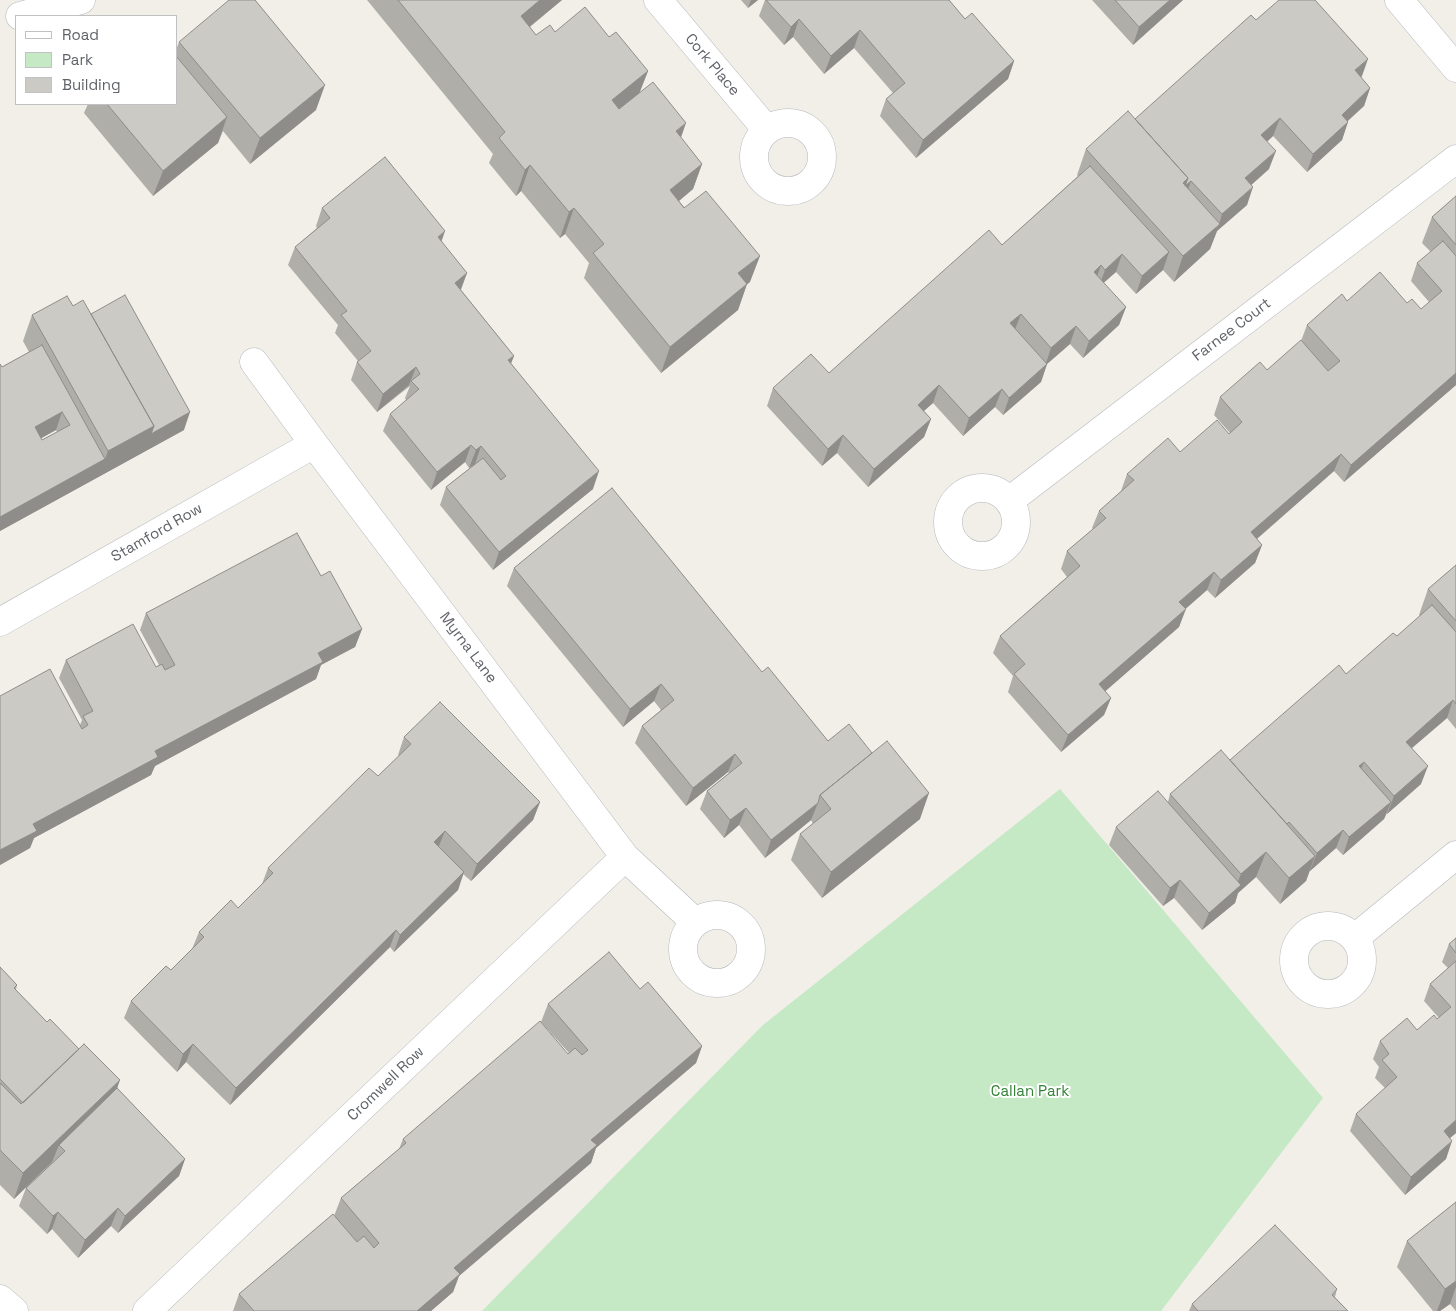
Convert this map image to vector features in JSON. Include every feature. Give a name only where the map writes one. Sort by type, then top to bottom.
[{"type":"street","points":[[24,15],[81,0]]},
{"type":"street","name":"Cork Place","points":[[658,0],[767,130]]},
{"type":"street","points":[[1399,0],[1456,68]]},
{"type":"street","points":[[0,21],[15,17]]},
{"type":"street","name":"Farnee Court","points":[[1009,501],[1456,160]]},
{"type":"street","name":"Myrna Lane","points":[[254,362],[625,857],[695,922]]},
{"type":"street","name":"Stamford Row","points":[[0,622],[314,444]]},
{"type":"street","points":[[1354,938],[1456,855]]},
{"type":"street","name":"Cromwell Row","points":[[147,1311],[625,857]]},
{"type":"street","points":[[0,1299],[14,1311]]},
{"type":"green space","name":"Callan Park","points":[[1060,789],[1323,1098],[1161,1311],[482,1311],[763,1025]]},
{"type":"building","points":[[229,0],[255,0],[325,85],[260,138],[179,42]]},
{"type":"building","points":[[398,0],[540,0],[521,16],[536,35],[550,25],[555,32],[585,7],[609,37],[616,32],[648,71],[612,100],[619,109],[653,82],[686,123],[676,131],[702,164],[670,190],[684,208],[706,191],[760,256],[738,273],[747,284],[670,347],[593,253],[604,244],[574,208],[569,212],[530,165],[525,170],[499,138],[505,132]]},
{"type":"building","points":[[766,0],[949,0],[965,19],[972,13],[1014,61],[923,140],[886,99],[905,83],[860,30],[831,56],[799,19],[791,27]]},
{"type":"building","points":[[1115,0],[1170,0],[1139,27]]},
{"type":"building","points":[[1279,0],[1315,0],[1368,59],[1355,70],[1370,88],[1342,115],[1348,122],[1313,154],[1280,118],[1261,135],[1276,151],[1245,178],[1253,187],[1222,214],[1191,181],[1185,186],[1188,178],[1135,119],[1251,15],[1256,20]]},
{"type":"building","points":[[178,58],[227,117],[163,171],[108,105],[178,105]]},
{"type":"building","points":[[1128,111],[1188,178],[1183,183],[1220,224],[1183,256],[1086,149]]},
{"type":"building","points":[[385,157],[445,231],[438,237],[467,273],[455,283],[514,356],[508,360],[599,471],[499,552],[446,487],[483,458],[501,480],[506,476],[481,446],[476,450],[471,445],[437,472],[390,414],[419,389],[411,381],[420,374],[416,367],[383,394],[357,362],[371,351],[341,315],[347,311],[295,247],[330,218],[322,208]]},
{"type":"building","points":[[1090,166],[1169,252],[1142,276],[1122,254],[1105,270],[1101,265],[1094,272],[1126,307],[1089,341],[1076,326],[1051,348],[1021,314],[1010,323],[1047,364],[1009,398],[1002,389],[969,418],[939,385],[918,405],[931,419],[874,469],[843,435],[828,449],[773,388],[811,354],[829,373],[989,230],[1002,245]]},
{"type":"building","points":[[1456,196],[1456,245],[1432,217]]},
{"type":"building","points":[[1443,241],[1456,256],[1456,373],[1351,465],[1341,454],[1251,532],[1262,545],[1221,580],[1214,572],[1179,602],[1186,609],[1099,684],[1111,698],[1068,735],[1014,674],[1025,664],[1000,636],[1080,566],[1067,551],[1106,518],[1099,511],[1134,480],[1127,474],[1168,438],[1180,452],[1217,420],[1229,434],[1242,422],[1220,397],[1260,362],[1267,370],[1301,340],[1328,371],[1340,361],[1307,325],[1342,294],[1347,301],[1380,272],[1407,303],[1412,299],[1421,309],[1442,291],[1417,263]]},
{"type":"building","points":[[125,295],[190,412],[151,434],[154,426],[91,314]]},
{"type":"building","points":[[67,296],[73,306],[83,300],[154,426],[108,451],[32,315]]},
{"type":"building","points":[[42,345],[105,459],[0,517],[0,364],[2,367]],"holes":[[[62,412],[70,425],[42,440],[35,427]]]},
{"type":"building","points":[[612,488],[762,672],[768,667],[828,741],[849,724],[872,753],[820,795],[818,803],[771,840],[746,808],[730,820],[707,791],[742,763],[735,754],[693,788],[642,726],[674,700],[666,690],[661,684],[630,709],[514,568]]},
{"type":"building","points":[[297,533],[321,576],[330,571],[362,629],[318,653],[323,662],[155,751],[158,757],[33,824],[37,831],[0,850],[0,696],[50,669],[82,729],[88,725],[83,716],[93,711],[66,660],[133,624],[156,667],[162,664],[165,670],[175,665],[146,613]]},
{"type":"building","points":[[1456,565],[1456,621],[1428,589]]},
{"type":"building","points":[[1432,605],[1456,632],[1456,704],[1453,700],[1406,742],[1428,766],[1394,796],[1364,762],[1359,766],[1391,802],[1349,837],[1343,830],[1317,853],[1289,822],[1287,824],[1230,760],[1339,665],[1346,674],[1393,633],[1397,636]]},
{"type":"building","points":[[440,702],[540,802],[477,864],[445,831],[434,842],[464,872],[400,935],[396,930],[236,1088],[193,1044],[183,1054],[131,1001],[166,966],[171,970],[204,937],[199,932],[231,900],[238,908],[273,873],[268,868],[369,768],[378,776],[411,744],[404,737]]},
{"type":"building","points":[[887,741],[929,793],[831,872],[800,834],[831,809],[820,795]]},
{"type":"building","points":[[1221,750],[1315,856],[1289,878],[1266,852],[1241,874],[1170,794]]},
{"type":"building","points":[[1158,791],[1241,885],[1209,913],[1180,880],[1170,888],[1116,827]]},
{"type":"building","points":[[1456,938],[1456,953],[1449,944]]},
{"type":"building","points":[[609,952],[640,989],[648,982],[702,1046],[591,1140],[597,1145],[454,1268],[460,1274],[417,1311],[254,1311],[239,1294],[333,1214],[357,1242],[364,1236],[374,1248],[379,1243],[341,1198],[406,1143],[403,1139],[540,1021],[568,1054],[575,1048],[582,1055],[588,1050],[548,1004]]},
{"type":"building","points":[[1456,961],[1456,1120],[1444,1131],[1452,1141],[1411,1177],[1356,1114],[1397,1077],[1382,1060],[1389,1054],[1380,1041],[1407,1018],[1417,1030],[1434,1015],[1437,1019],[1451,1007],[1430,984]]},
{"type":"building","points":[[0,967],[17,985],[14,988],[47,1022],[50,1019],[79,1049],[23,1103],[0,1079]]},
{"type":"building","points":[[84,1044],[120,1080],[23,1173],[0,1150],[0,1083],[21,1104]]},
{"type":"building","points":[[117,1088],[185,1159],[125,1216],[118,1208],[85,1240],[58,1212],[53,1216],[26,1188],[65,1151],[59,1145]]},
{"type":"building","points":[[1456,1202],[1456,1281],[1445,1289],[1407,1241]]},
{"type":"building","points":[[1275,1225],[1337,1289],[1332,1295],[1348,1311],[1198,1311],[1192,1304]]}]
